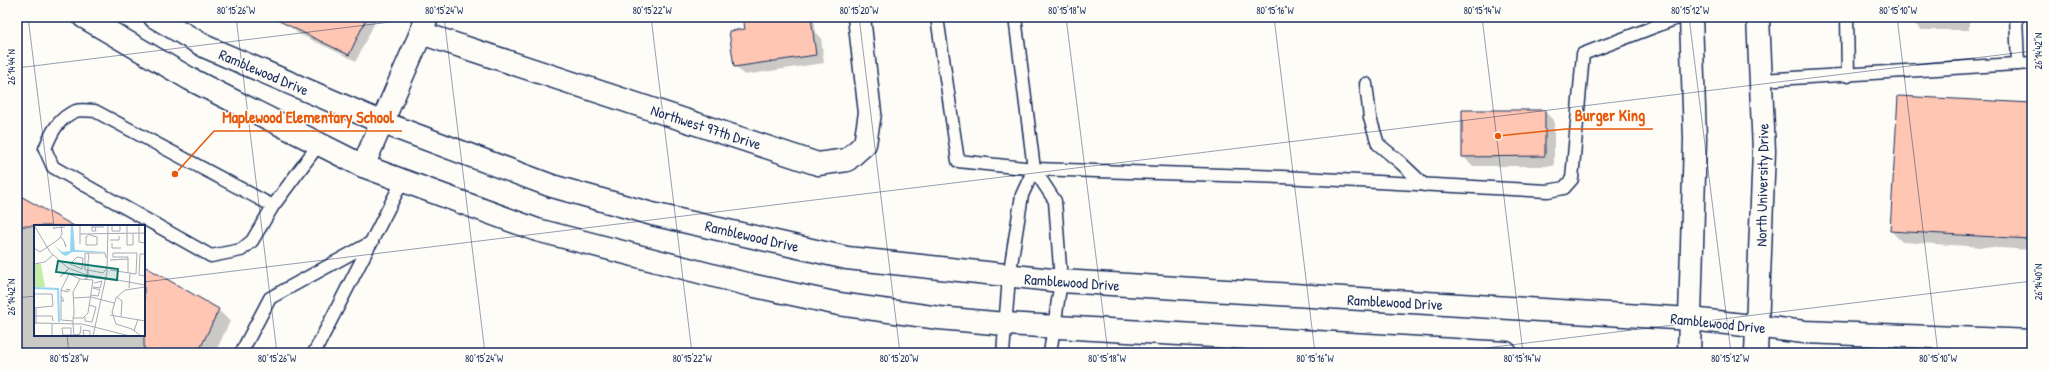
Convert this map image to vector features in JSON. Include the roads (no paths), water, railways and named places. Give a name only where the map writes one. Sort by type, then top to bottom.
[{"type":"street","points":[[84,17],[190,79],[363,166],[537,230],[750,285],[839,304],[939,318],[1005,324],[1506,353]]},
{"type":"street","name":"Ramblewood Drive","points":[[155,17],[206,47],[382,122],[552,186],[652,214],[847,258],[1009,277],[1061,281],[1691,319],[1758,328],[1805,332],[2032,341]]},
{"type":"street","name":"Northwest 97th Drive","points":[[363,166],[424,25],[818,164],[848,160],[865,144],[870,113],[858,17]]},
{"type":"street","points":[[1689,353],[1695,139],[1691,17]]},
{"type":"street","name":"North University Drive","points":[[1756,353],[1764,151],[1758,17]]},
{"type":"lane","points":[[938,17],[958,161],[1034,169],[1282,177],[1548,191],[1564,188],[1572,179],[1583,54],[1680,17]]},
{"type":"lane","points":[[1014,17],[1034,169],[1055,201],[1061,281],[1050,353]]},
{"type":"lane","points":[[1847,17],[1848,76]]},
{"type":"lane","points":[[2016,17],[2018,64]]},
{"type":"lane","points":[[1762,80],[1848,76],[2032,63]]},
{"type":"lane","points":[[1366,84],[1370,118],[1378,144],[1401,162],[1424,185]]},
{"type":"lane","points":[[273,206],[95,111],[77,111],[62,120],[51,131],[45,149],[53,167],[211,256],[241,250],[252,242],[273,206],[319,144]]},
{"type":"lane","points":[[1003,353],[1009,277],[1022,195],[1034,169]]},
{"type":"lane","points":[[314,353],[372,242],[402,180]]},
{"type":"lane","points":[[241,353],[270,298],[372,242]]},
{"type":"place","name":"Burger King","points":[[1498,136]]},
{"type":"place","name":"Maplewood Elementary School","points":[[175,174]]}]
